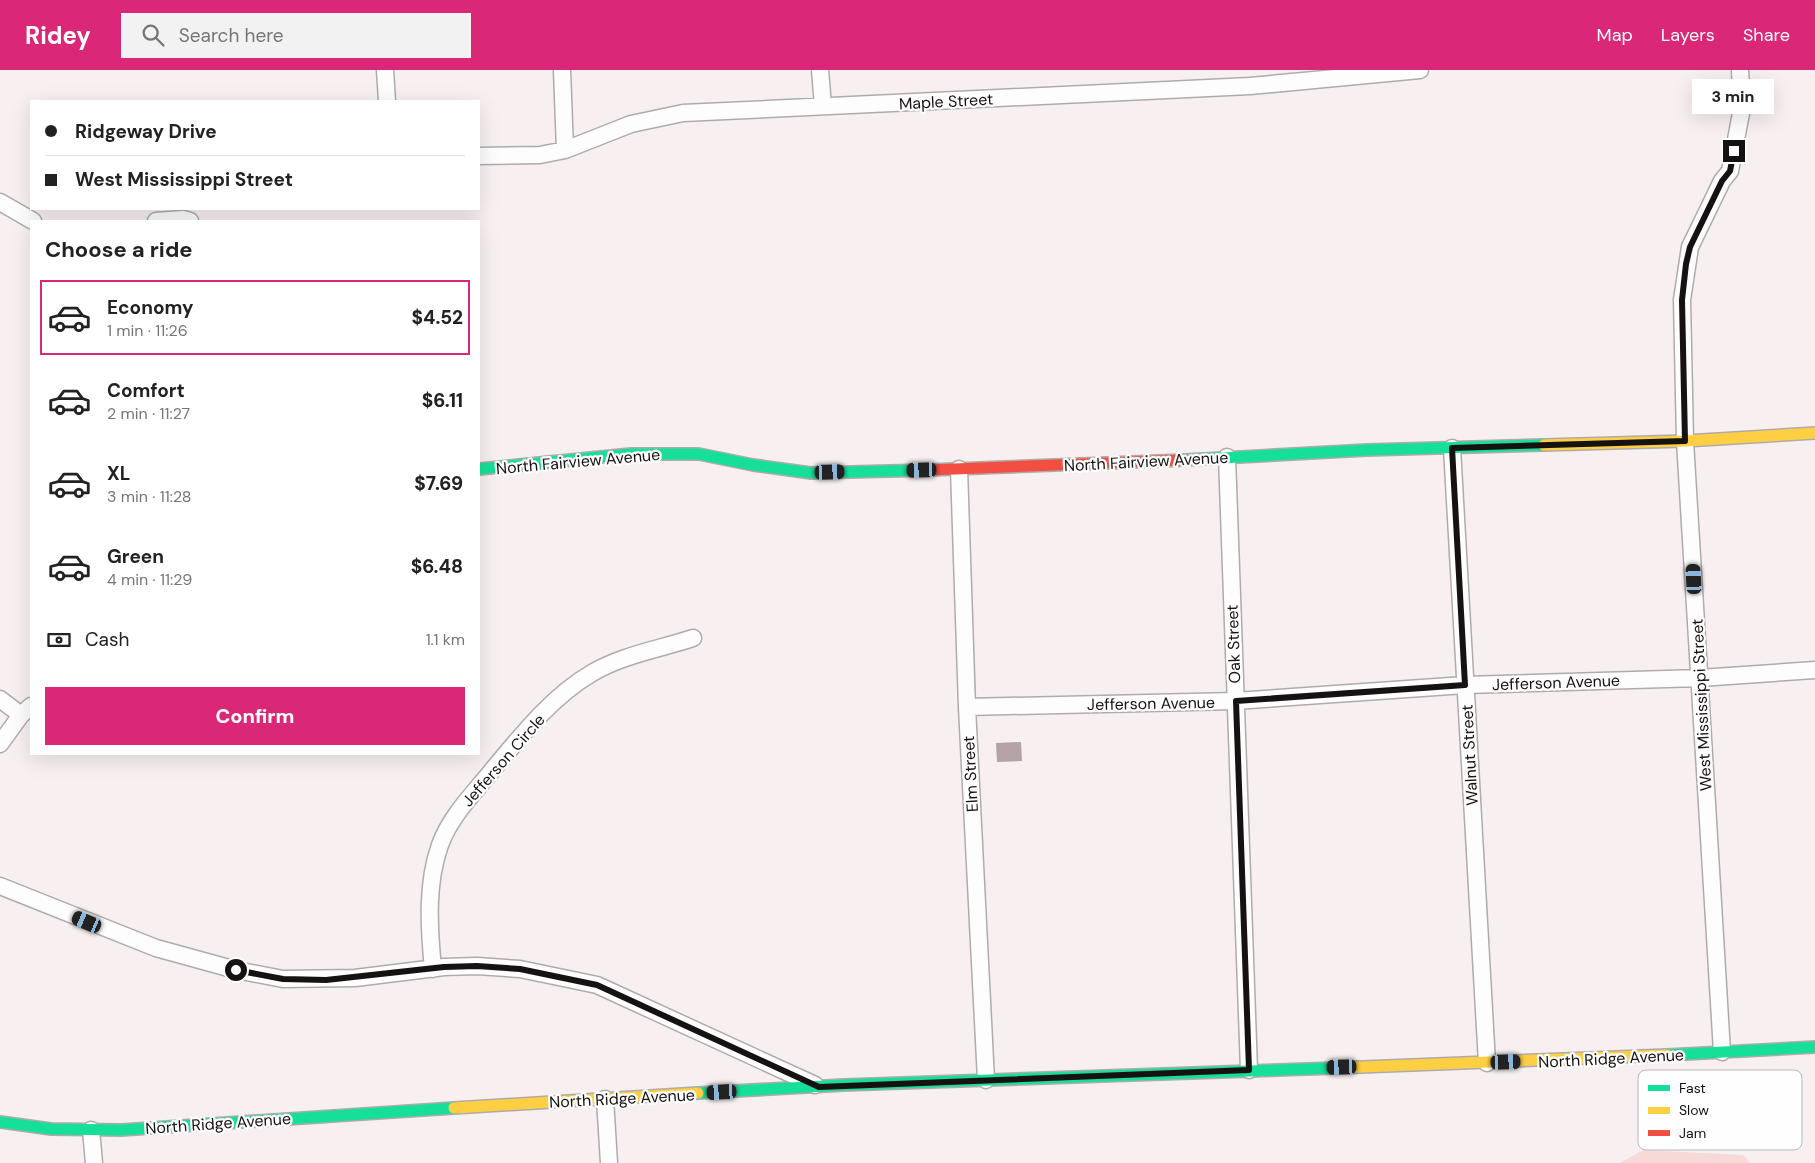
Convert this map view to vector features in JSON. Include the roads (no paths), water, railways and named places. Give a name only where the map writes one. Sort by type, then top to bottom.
[{"type":"street","points":[[385,70],[386,100]]},
{"type":"street","points":[[562,70],[565,150]]},
{"type":"street","points":[[820,70],[823,106]]},
{"type":"street","name":"Maple Street","points":[[480,156],[540,155],[565,150],[631,124],[675,114],[1250,86],[1420,70]]},
{"type":"street","name":"West Mississippi Street","points":[[1722,1052],[1685,441],[1683,282],[1690,247],[1722,181],[1730,171],[1742,108],[1740,70]]},
{"type":"street","points":[[0,202],[31,220]]},
{"type":"street","points":[[170,220],[186,220]]},
{"type":"street","name":"North Fairview Avenue","points":[[480,469],[631,454],[699,454],[797,473],[959,469],[1123,464],[1227,457],[1452,448],[1685,441],[1815,433]]},
{"type":"street","name":"Walnut Street","points":[[1452,448],[1487,1063]]},
{"type":"street","name":"Oak Street","points":[[1227,457],[1249,1070]]},
{"type":"street","name":"Elm Street","points":[[959,469],[967,707],[986,1080]]},
{"type":"street","name":"Jefferson Circle","points":[[433,969],[430,914],[436,858],[448,826],[472,794],[533,722],[592,672],[624,659],[692,638]]},
{"type":"street","name":"Jefferson Avenue","points":[[967,707],[1236,701],[1465,685],[1700,678],[1815,670]]},
{"type":"street","points":[[0,699],[26,711],[0,744]]},
{"type":"street","points":[[0,886],[156,948],[245,972],[283,979],[326,980],[477,966],[520,969],[597,985],[819,1087]]},
{"type":"street","name":"North Ridge Avenue","points":[[0,1122],[51,1129],[91,1130],[819,1087],[1249,1070],[1487,1063],[1815,1047]]},
{"type":"street","points":[[605,1099],[609,1163]]},
{"type":"street","points":[[91,1130],[94,1163]]}]
